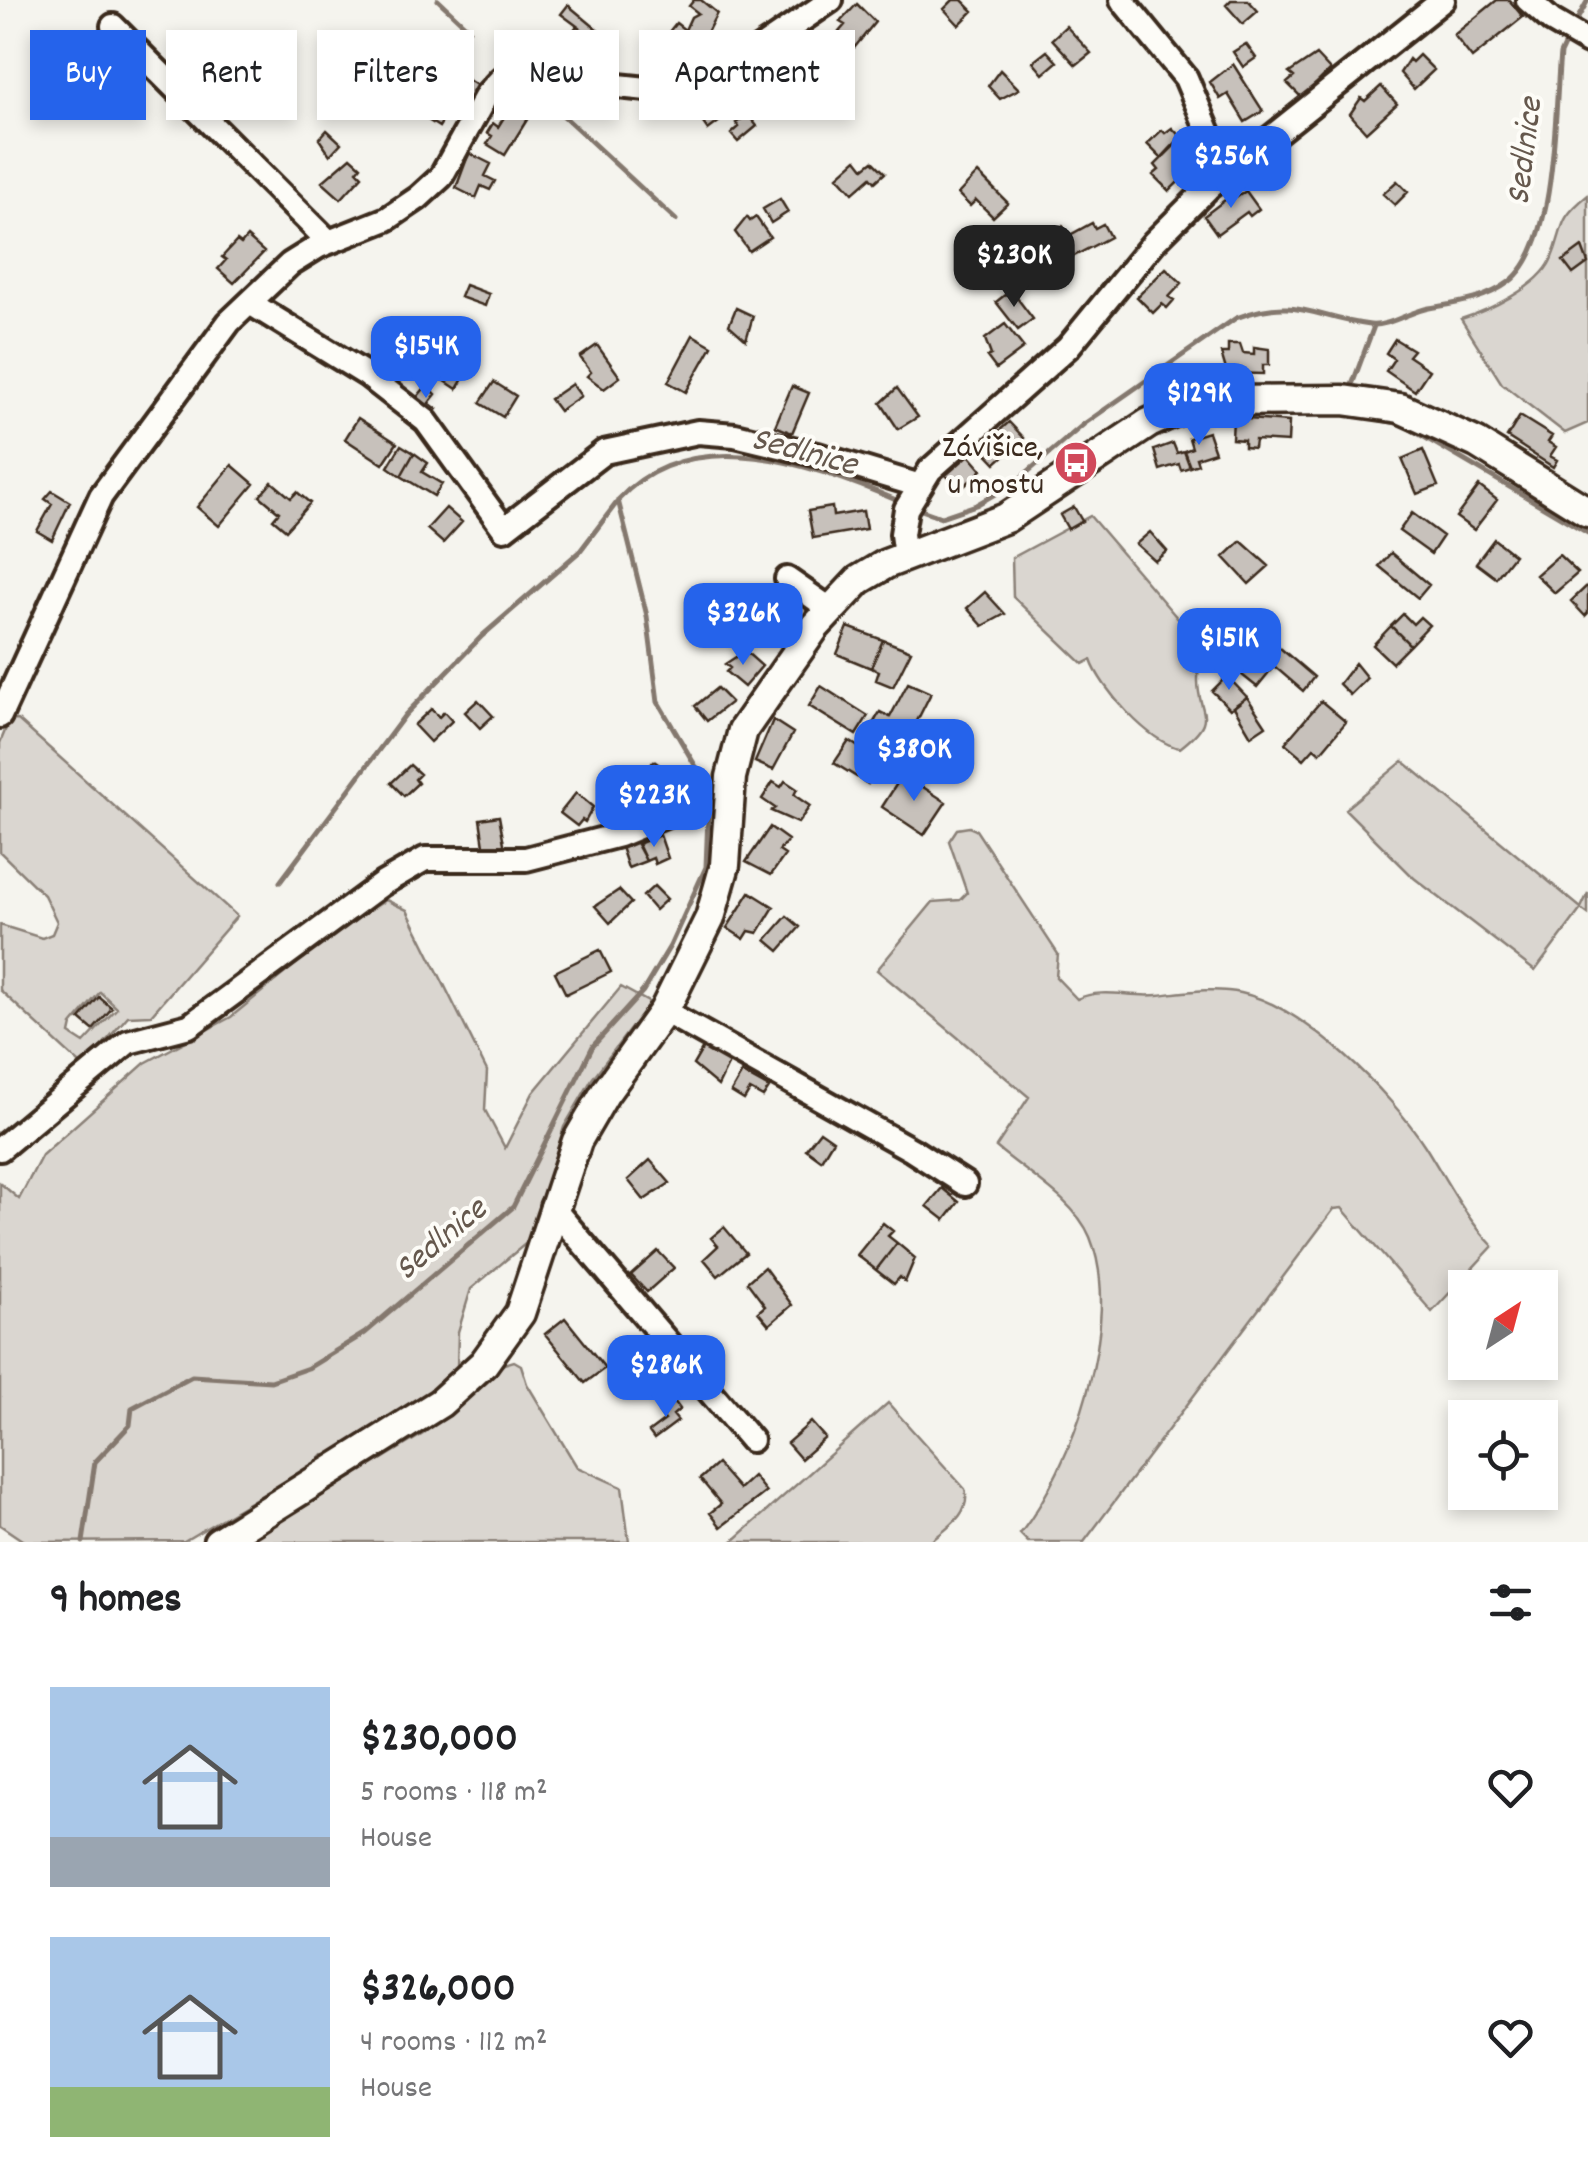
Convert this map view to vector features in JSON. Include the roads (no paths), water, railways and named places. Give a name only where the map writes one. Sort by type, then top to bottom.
[{"type":"main road","points":[[218,1542],[404,1429],[474,1374],[520,1313],[552,1207],[585,1124],[664,1011],[702,937],[721,882],[731,777],[739,739],[756,708],[830,609],[904,543],[1006,518],[1149,424],[1187,406],[1227,400],[1349,400],[1387,405],[1431,420],[1477,443],[1588,512]]},
{"type":"street","points":[[0,716],[101,496],[229,322],[290,264],[330,242],[387,219],[441,177],[487,94],[501,79],[526,77],[657,90],[746,58],[831,0]]},
{"type":"street","points":[[1122,0],[1186,78],[1226,173]]},
{"type":"street","points":[[904,543],[915,488],[962,439],[1068,347],[1163,232],[1226,173],[1443,0]]},
{"type":"street","points":[[1528,0],[1552,21],[1586,41]]},
{"type":"street","points":[[113,26],[330,242]]},
{"type":"street","points":[[250,303],[367,375],[426,421],[504,529],[604,452],[698,432],[735,435],[802,451],[915,488]]},
{"type":"street","points":[[787,578],[830,609]]},
{"type":"street","points":[[0,1149],[128,1042],[188,1026],[414,864],[442,857],[526,859],[555,848],[620,834],[665,816]]},
{"type":"street","points":[[664,1011],[966,1184]]},
{"type":"street","points":[[552,1207],[750,1440]]},
{"type":"waterway","points":[[438,0],[469,29]]},
{"type":"waterway","name":"Sedlnice","points":[[1574,25],[1588,0]]},
{"type":"waterway","name":"Sedlnice","points":[[913,507],[941,517],[976,505],[1017,481],[1084,424],[1236,318],[1257,311],[1290,308],[1377,325],[1481,297],[1509,282],[1525,264],[1545,209],[1560,54],[1567,39]]},
{"type":"waterway","points":[[568,120],[676,220]]},
{"type":"waterway","points":[[1349,393],[1374,326]]},
{"type":"waterway","points":[[1361,416],[1402,424],[1588,533]]},
{"type":"waterway","name":"Sedlnice","points":[[83,1542],[95,1462],[130,1425],[132,1408],[192,1376],[271,1381],[308,1368],[365,1333],[513,1207],[593,1046],[643,991],[670,946],[706,867],[709,789],[658,702],[647,616],[618,500],[648,476],[682,461],[718,456],[795,464],[903,503]]},
{"type":"waterway","points":[[280,882],[405,715],[482,636],[580,551],[618,501]]},
{"type":"place","name":"Závišice, u mostu","points":[[1076,463]]}]
